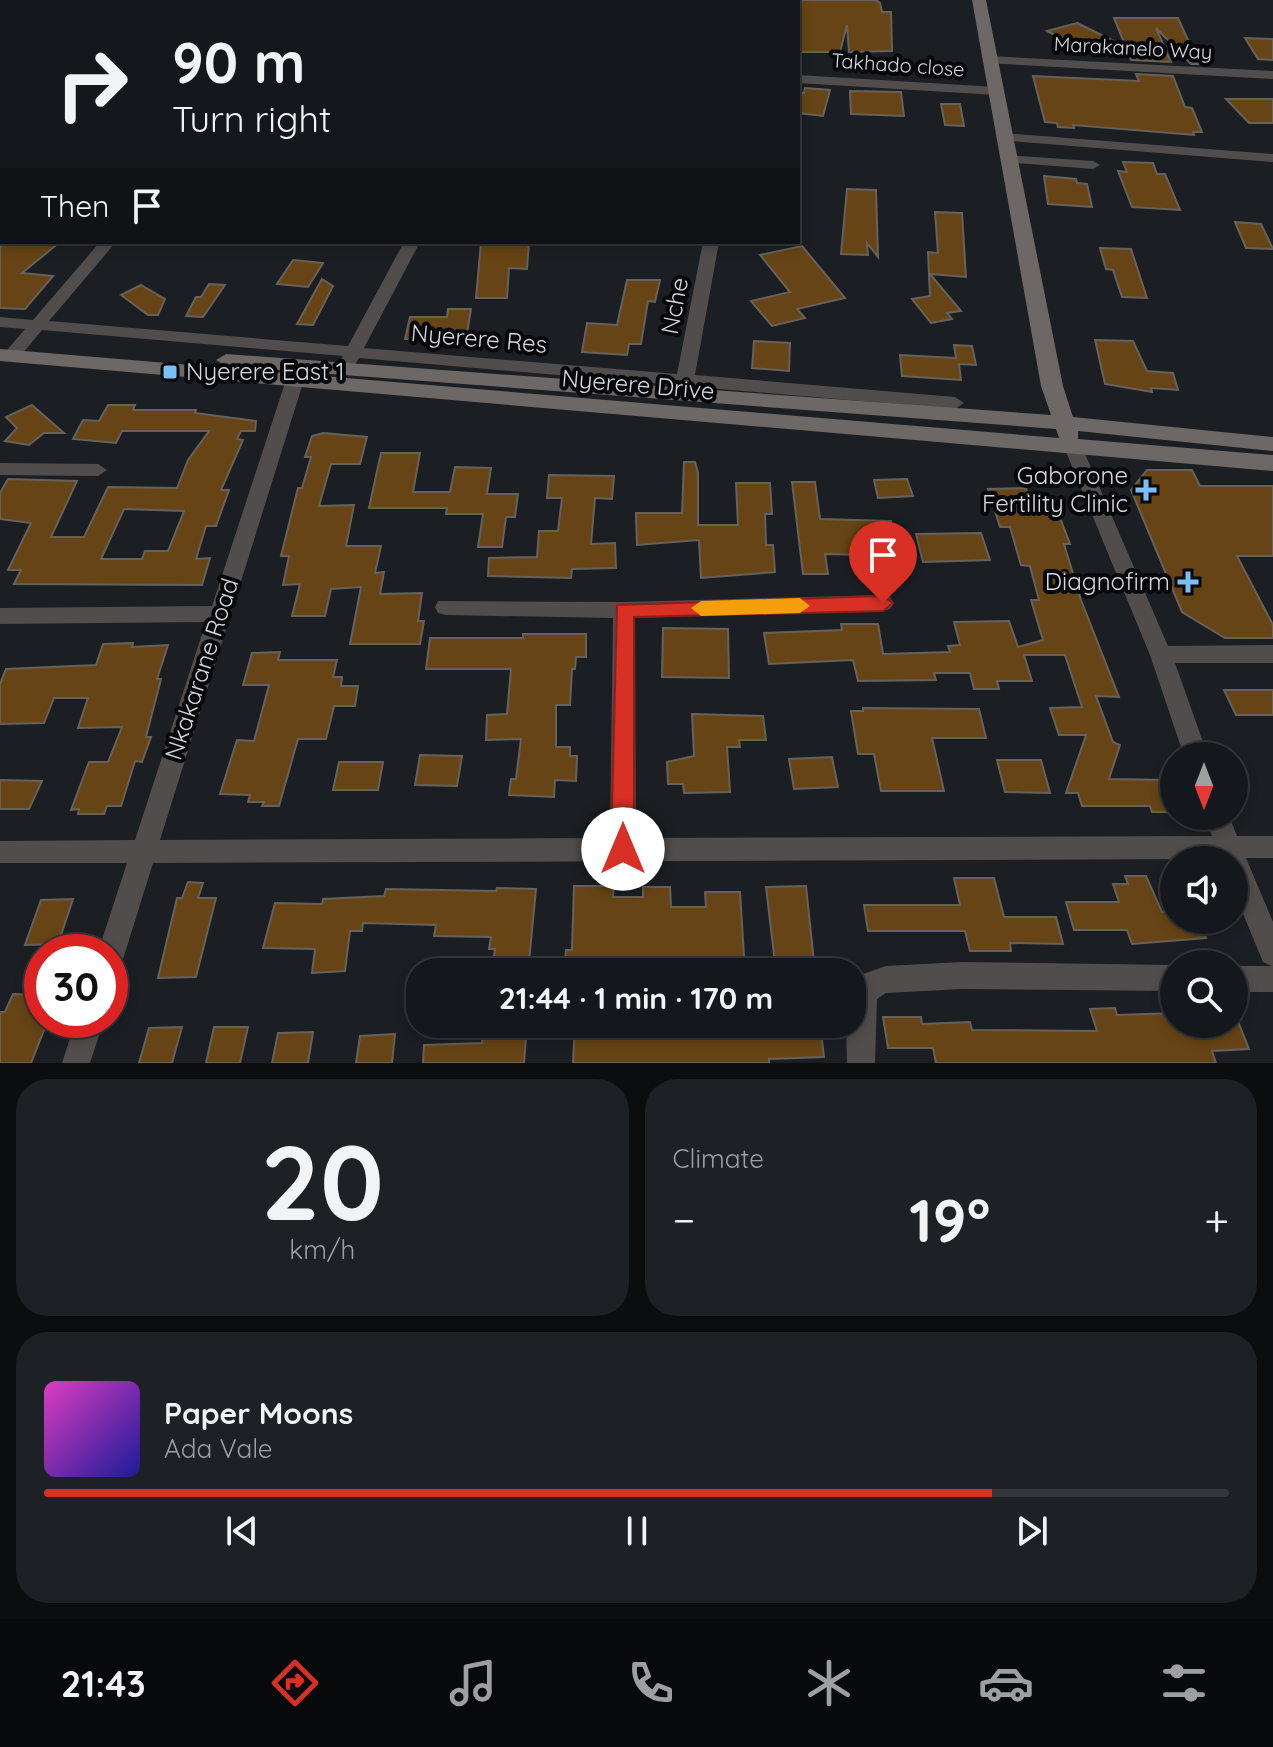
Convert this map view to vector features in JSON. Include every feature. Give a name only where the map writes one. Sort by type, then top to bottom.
[{"type":"main road","points":[[979,0],[1052,386],[1073,447]]},
{"type":"main road","name":"Nyerere Drive","points":[[8,348],[348,362],[1065,423],[1273,444]]},
{"type":"main road","name":"Nyerere Drive","points":[[8,348],[294,383],[1273,463]]},
{"type":"street","name":"Marakanelo Way","points":[[990,60],[1273,75]]},
{"type":"street","name":"Takhado close","points":[[800,79],[996,91]]},
{"type":"street","points":[[1003,137],[1273,158]]},
{"type":"street","points":[[1007,159],[1093,165]]},
{"type":"street","points":[[8,348],[36,326],[106,244]]},
{"type":"street","points":[[348,362],[411,244]]},
{"type":"street","name":"Nche","points":[[685,380],[711,244]]},
{"type":"street","name":"Nyerere Res","points":[[0,322],[348,362],[685,380],[955,403]]},
{"type":"street","name":"Nkakarane Road","points":[[117,934],[294,383]]},
{"type":"street","points":[[1073,447],[1161,655],[1191,742]]},
{"type":"street","points":[[0,469],[98,470]]},
{"type":"street","points":[[446,607],[624,610],[883,603]]},
{"type":"street","points":[[623,849],[624,610]]},
{"type":"street","points":[[0,616],[220,614]]},
{"type":"street","points":[[1161,655],[1273,654]]},
{"type":"street","points":[[1248,853],[1273,847]]},
{"type":"street","points":[[0,852],[623,849],[1160,856]]},
{"type":"street","points":[[1248,894],[1273,953]]},
{"type":"street","points":[[861,1063],[862,1009],[867,988],[875,980],[934,976],[1160,978]]},
{"type":"street","points":[[1248,979],[1273,979]]},
{"type":"street","points":[[76,1063],[84,1038]]},
{"type":"building","points":[[800,0],[876,0],[882,12],[891,12],[892,51],[849,52],[847,25],[840,52],[800,52]]},
{"type":"building","points":[[1114,18],[1178,18],[1199,64],[1191,64],[1156,28],[1171,62],[1131,60]]},
{"type":"building","points":[[1077,23],[1114,41],[1083,50],[1047,31]]},
{"type":"building","points":[[1245,38],[1273,39],[1273,60],[1258,59]]},
{"type":"building","points":[[1136,74],[1173,76],[1185,107],[1192,108],[1202,132],[1193,132],[1194,135],[1073,125],[1074,128],[1058,127],[1057,123],[1045,122],[1033,76],[1139,81]]},
{"type":"building","points":[[805,88],[830,90],[823,116],[800,113],[800,92],[804,93]]},
{"type":"building","points":[[850,91],[901,92],[904,116],[851,114]]},
{"type":"building","points":[[1226,99],[1273,99],[1273,123],[1249,123]]},
{"type":"building","points":[[941,104],[960,104],[964,126],[945,125]]},
{"type":"building","points":[[1123,162],[1153,163],[1157,174],[1165,174],[1180,210],[1132,207],[1118,171],[1127,172]]},
{"type":"building","points":[[1044,176],[1076,179],[1077,183],[1087,184],[1092,207],[1048,204]]},
{"type":"building","points":[[847,189],[876,190],[878,257],[867,243],[868,255],[841,254]]},
{"type":"building","points":[[935,212],[962,213],[966,277],[930,274],[961,311],[947,313],[952,319],[931,323],[912,299],[930,296],[928,252],[938,253]]},
{"type":"building","points":[[1235,222],[1261,224],[1273,249],[1246,248]]},
{"type":"building","points":[[4,244],[58,244],[22,273],[53,276],[25,309],[0,308],[0,247]]},
{"type":"building","points":[[481,244],[529,244],[527,269],[509,268],[507,298],[476,298]]},
{"type":"building","points":[[802,246],[845,298],[797,309],[805,318],[772,326],[751,301],[790,292],[760,255]]},
{"type":"building","points":[[1100,248],[1131,249],[1147,298],[1122,297],[1113,270],[1106,269]]},
{"type":"building","points":[[293,260],[323,263],[308,287],[277,284]]},
{"type":"building","points":[[322,279],[333,286],[313,325],[297,324]]},
{"type":"building","points":[[627,280],[660,280],[655,302],[648,301],[641,344],[629,344],[627,355],[582,352],[587,323],[617,325]]},
{"type":"building","points":[[209,284],[225,285],[203,317],[186,316],[196,297],[201,297]]},
{"type":"building","points":[[141,285],[165,299],[158,315],[148,315],[121,295]]},
{"type":"building","points":[[448,309],[471,309],[467,334],[463,334],[462,339],[405,339],[410,317],[447,317]]},
{"type":"building","points":[[1095,340],[1133,341],[1147,371],[1173,373],[1178,390],[1151,388],[1152,392],[1105,384]]},
{"type":"building","points":[[754,341],[790,343],[789,371],[752,368]]},
{"type":"building","points":[[954,345],[972,346],[976,365],[959,364],[961,380],[902,376],[900,355],[956,358]]},
{"type":"building","points":[[32,405],[64,433],[44,433],[29,445],[5,441],[17,428],[6,417]]},
{"type":"building","points":[[108,405],[135,405],[133,410],[196,410],[195,413],[256,421],[255,431],[241,431],[237,439],[243,440],[221,490],[229,490],[216,526],[206,526],[196,559],[210,558],[202,585],[14,584],[21,570],[8,570],[31,523],[0,519],[0,493],[8,479],[77,481],[51,537],[84,537],[108,487],[177,488],[188,460],[209,431],[122,431],[116,443],[73,439],[83,420],[99,421]],"holes":[[[124,509],[184,511],[168,551],[145,551],[142,559],[101,559]]]},
{"type":"building","points":[[323,433],[367,437],[360,464],[331,464],[319,506],[354,505],[346,546],[381,546],[375,573],[384,572],[380,594],[422,593],[418,621],[424,621],[420,644],[350,644],[361,587],[331,589],[325,616],[292,616],[300,584],[283,585],[289,556],[281,556],[298,488],[302,488],[311,457],[305,457],[312,436]]},
{"type":"building","points":[[381,453],[420,453],[413,492],[450,492],[455,467],[491,468],[487,494],[518,494],[515,517],[506,517],[502,547],[478,547],[483,514],[446,514],[447,508],[369,508]]},
{"type":"building","points":[[684,462],[695,462],[698,473],[698,525],[738,525],[736,483],[770,483],[772,514],[765,514],[766,545],[773,545],[775,572],[701,578],[699,540],[637,545],[636,513],[682,513]]},
{"type":"building","points":[[1147,470],[1192,470],[1200,486],[1273,486],[1273,556],[1237,556],[1273,625],[1273,638],[1225,638],[1182,612],[1131,490]]},
{"type":"building","points":[[549,475],[614,476],[612,499],[595,498],[591,544],[615,543],[616,568],[572,569],[571,578],[488,576],[489,558],[537,557],[539,531],[558,531],[562,498],[547,498]]},
{"type":"building","points":[[907,479],[913,496],[878,498],[874,480]]},
{"type":"building","points":[[792,482],[815,482],[820,519],[891,521],[895,545],[868,544],[869,555],[825,554],[828,574],[803,574]]},
{"type":"building","points":[[1026,488],[1030,502],[1054,502],[1070,544],[1064,544],[1081,600],[1119,697],[1096,696],[1113,742],[1120,745],[1109,779],[1160,780],[1160,812],[1152,812],[1150,806],[1082,806],[1078,793],[1066,793],[1086,735],[1059,735],[1050,708],[1082,707],[1065,655],[1024,655],[1032,681],[997,681],[999,689],[974,689],[970,673],[934,673],[936,680],[858,681],[853,660],[769,664],[764,633],[842,630],[841,624],[878,624],[883,654],[950,652],[948,646],[960,645],[954,622],[1009,621],[1018,647],[1043,640],[1031,600],[1039,600],[1030,566],[1021,565],[1010,527],[1000,527],[988,489]]},
{"type":"building","points":[[981,533],[990,560],[923,562],[916,534]]},
{"type":"building","points":[[663,628],[728,629],[729,678],[662,677]]},
{"type":"building","points":[[523,634],[586,634],[586,657],[576,657],[575,669],[572,669],[570,705],[556,705],[556,747],[570,747],[570,756],[577,756],[576,781],[555,780],[554,797],[509,795],[511,779],[516,779],[521,739],[486,740],[487,715],[507,714],[511,669],[426,669],[430,638],[523,638]]},
{"type":"building","points":[[133,643],[132,647],[168,645],[157,679],[161,679],[146,737],[151,737],[142,762],[135,761],[121,806],[107,806],[104,814],[78,814],[79,809],[71,810],[89,762],[108,762],[122,727],[78,728],[88,698],[54,698],[44,723],[0,724],[0,684],[6,669],[96,665],[103,644]]},
{"type":"building","points":[[280,652],[278,660],[337,660],[333,677],[342,677],[341,686],[358,686],[355,706],[334,706],[326,739],[298,739],[279,806],[262,806],[264,802],[248,802],[250,795],[220,794],[237,740],[254,741],[269,685],[243,685],[252,653]]},
{"type":"building","points":[[1224,690],[1273,690],[1273,715],[1236,715]]},
{"type":"building","points":[[863,708],[979,709],[986,738],[932,738],[944,791],[881,791],[874,754],[858,754],[851,711],[863,711]]},
{"type":"building","points":[[692,714],[763,716],[766,740],[739,740],[740,747],[727,747],[730,792],[684,793],[683,784],[668,784],[667,762],[694,756]]},
{"type":"building","points":[[420,755],[462,756],[457,786],[415,785]]},
{"type":"building","points":[[832,757],[838,787],[794,789],[789,759]]},
{"type":"building","points":[[997,760],[1041,760],[1050,793],[1005,792]]},
{"type":"building","points":[[339,762],[383,762],[378,790],[333,790]]},
{"type":"building","points":[[0,780],[42,781],[29,809],[0,809]]},
{"type":"building","points":[[1125,876],[1146,876],[1160,908],[1160,934],[1204,934],[1206,938],[1132,944],[1127,930],[1074,930],[1066,902],[1119,902],[1113,884],[1128,884]]},
{"type":"building","points":[[954,878],[994,878],[1004,917],[1056,917],[1063,944],[1010,943],[1011,951],[970,951],[965,931],[868,931],[864,905],[960,905]]},
{"type":"building","points":[[188,882],[203,883],[198,898],[216,898],[196,977],[158,978],[177,898],[182,898]]},
{"type":"building","points":[[574,886],[614,886],[613,897],[643,897],[643,887],[670,887],[671,907],[706,907],[705,892],[740,892],[744,958],[565,958],[566,950],[572,950]]},
{"type":"building","points":[[806,886],[814,958],[774,958],[766,887]]},
{"type":"building","points":[[497,888],[536,889],[529,958],[494,958],[495,949],[489,949],[491,937],[434,936],[436,925],[363,923],[362,931],[350,931],[345,971],[312,973],[315,949],[263,948],[275,903],[322,904],[323,899],[384,896],[386,889],[496,891]]},
{"type":"building","points":[[73,899],[61,934],[29,934],[41,900]]},
{"type":"building","points":[[13,994],[24,994],[24,1038],[41,1038],[31,1063],[0,1063],[0,1012],[5,1012]]},
{"type":"building","points":[[1115,1008],[1117,1015],[1160,1013],[1160,1038],[1245,1038],[1249,1049],[1212,1051],[1216,1063],[936,1063],[933,1048],[888,1048],[883,1017],[921,1017],[922,1024],[970,1022],[972,1030],[1097,1031],[1090,1009]]},
{"type":"building","points":[[182,1027],[172,1063],[139,1063],[149,1028]]},
{"type":"building","points":[[214,1027],[248,1027],[240,1063],[206,1063]]},
{"type":"building","points":[[313,1032],[308,1063],[272,1063],[278,1033]]},
{"type":"building","points":[[395,1034],[392,1063],[356,1063],[360,1036]]},
{"type":"building","points":[[483,1038],[526,1038],[524,1063],[423,1063],[424,1045],[482,1043]]},
{"type":"building","points":[[574,1038],[822,1038],[824,1057],[769,1059],[769,1063],[573,1063]]},
{"type":"slow traffic","points":[[701,608],[800,606]]},
{"type":"place","name":"Nyerere East 1","points":[[170,372]]},
{"type":"place","name":"Gaborone Fertility Clinic","points":[[1146,490]]},
{"type":"place","name":"Diagnofirm","points":[[1188,582]]},
{"type":"route","points":[[623,849],[624,610],[883,603]]}]
